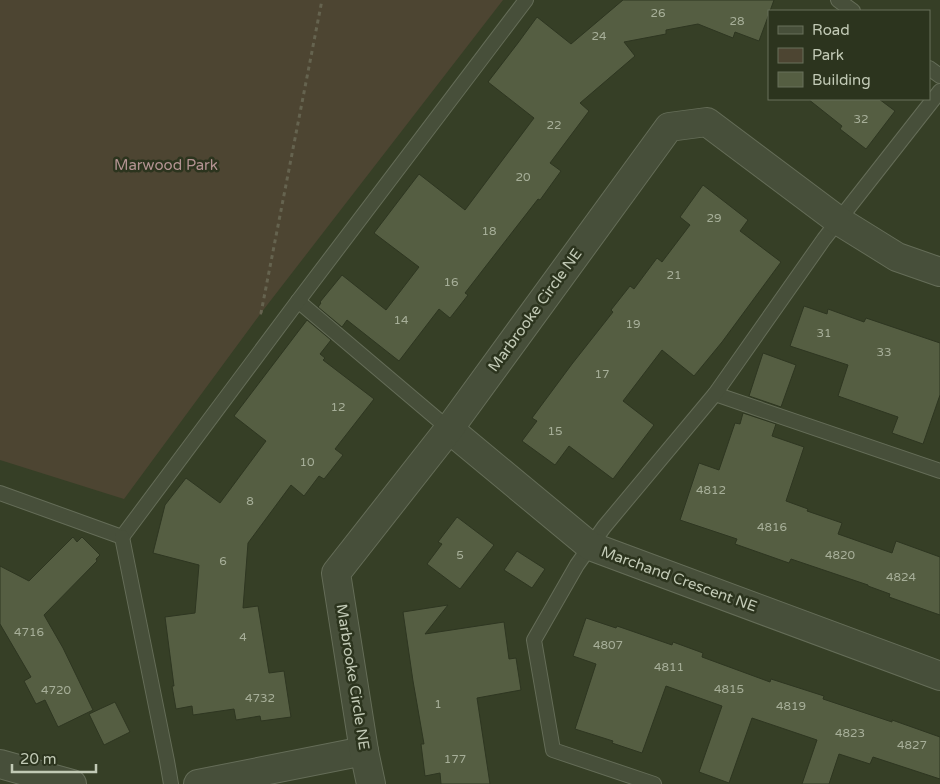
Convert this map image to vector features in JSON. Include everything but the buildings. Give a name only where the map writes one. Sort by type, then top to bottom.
[{"type":"street","name":"Marbrooke Circle NE","points":[[371,784],[364,751],[336,573],[449,429],[669,127],[707,122],[839,221],[898,257],[940,272]]},
{"type":"street","name":"Marchand Crescent NE","points":[[449,429],[590,546],[940,676]]},
{"type":"street","points":[[198,784],[364,751]]},
{"type":"street","points":[[0,764],[72,784]]},
{"type":"lane","points":[[171,784],[122,538],[298,301],[526,0]]},
{"type":"lane","points":[[838,0],[852,10]]},
{"type":"lane","points":[[654,784],[553,750],[534,640],[577,565],[604,527],[715,394],[824,239],[940,91]]},
{"type":"lane","points":[[298,301],[449,429]]},
{"type":"lane","points":[[715,394],[940,471]]},
{"type":"lane","points":[[0,493],[122,538]]},
{"type":"path","points":[[298,301],[261,313],[322,0]]},
{"type":"green space","name":"Marwood Park","points":[[0,0],[503,0],[261,313],[124,499],[0,460]]}]
